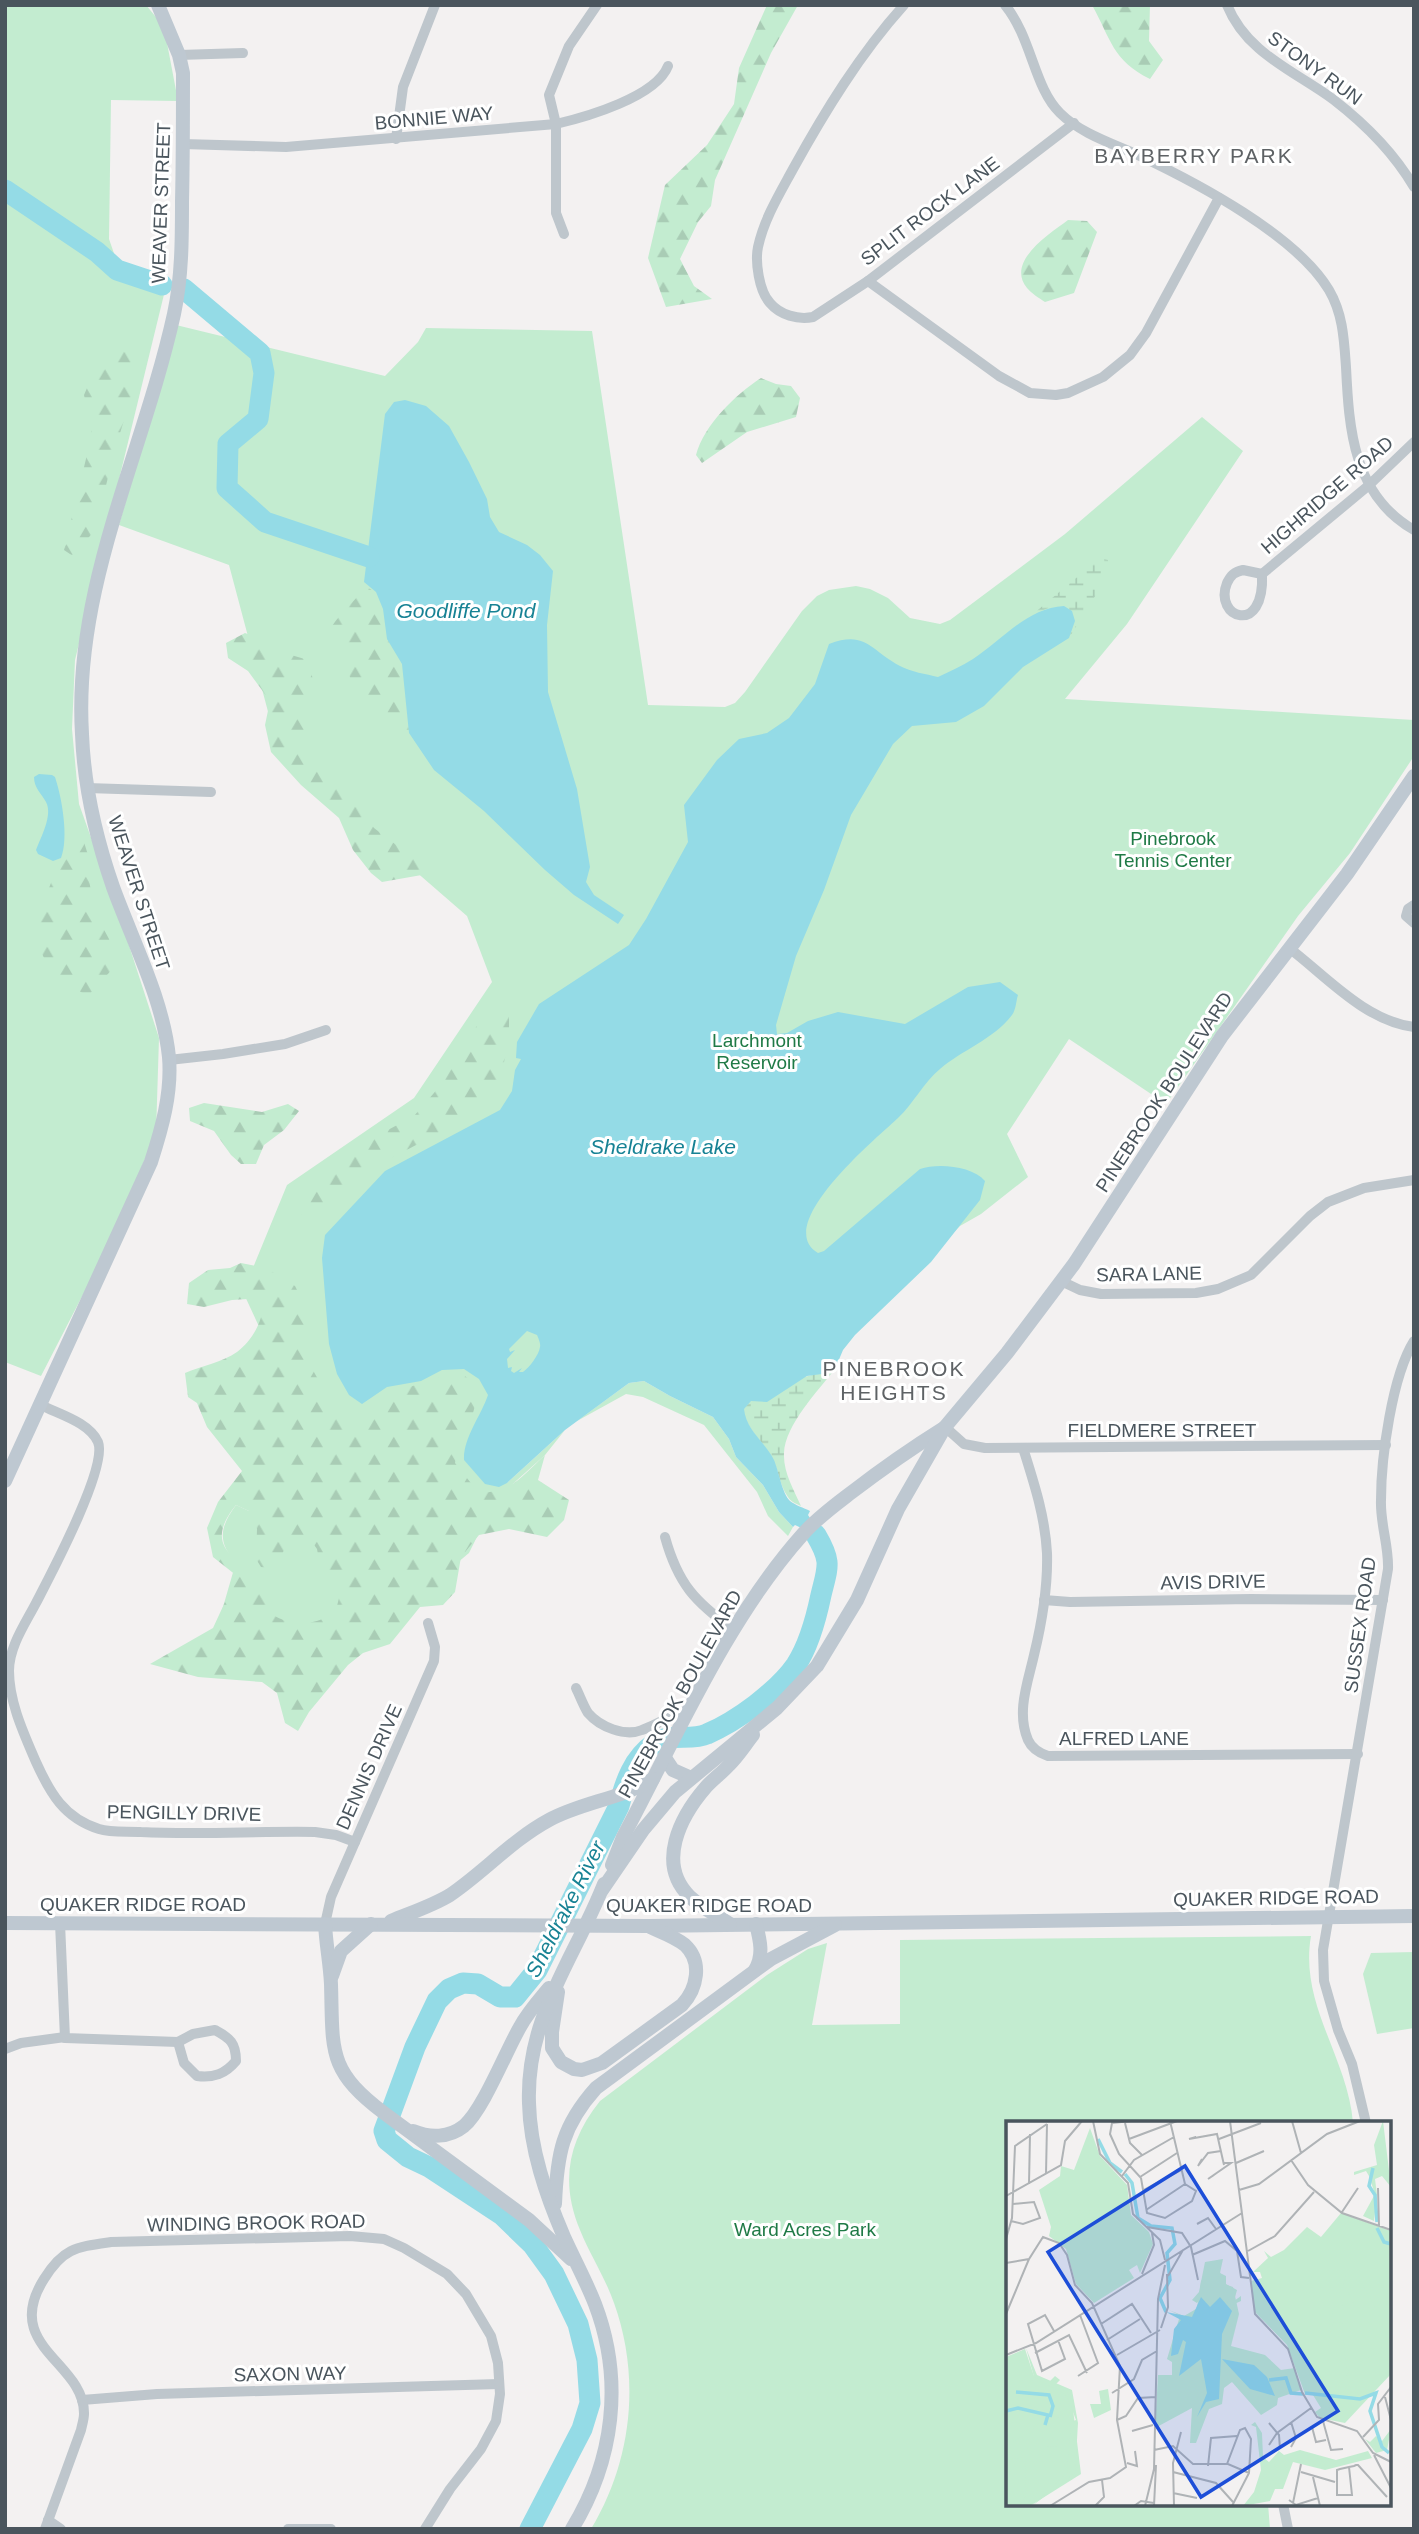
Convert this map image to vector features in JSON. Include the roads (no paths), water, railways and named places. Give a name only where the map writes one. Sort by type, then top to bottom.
[{"type":"street","name":"WEAVER STREET","points":[[5,1481],[151,1162],[166,1113],[169,1060],[163,1023],[97,836],[88,788],[81,694],[89,615],[111,527],[164,357],[175,309],[182,256],[183,73],[179,55],[158,5]]},
{"type":"street","points":[[396,139],[403,87],[435,5]]},
{"type":"street","points":[[564,234],[559,224],[554,196],[556,124],[549,95],[569,46],[597,5]]},
{"type":"street","name":"SPLIT ROCK LANE","points":[[904,5],[866,50],[813,133],[777,198],[761,234],[757,250],[761,284],[768,301],[779,312],[804,319],[813,317],[868,281],[1074,123]]},
{"type":"street","points":[[1005,5],[1024,33],[1048,98],[1060,114],[1219,198],[1291,248],[1321,277],[1343,324],[1348,415],[1354,448],[1368,486],[1386,509],[1414,530]]},
{"type":"street","name":"STONY RUN","points":[[1227,5],[1240,31],[1253,45],[1333,100],[1365,126],[1391,155],[1414,187]]},
{"type":"street","points":[[179,55],[243,53]]},
{"type":"street","name":"BONNIE WAY","points":[[183,145],[286,148],[556,124],[600,111],[651,88],[665,74],[668,66]]},
{"type":"street","points":[[868,281],[999,376],[1030,393],[1068,393],[1103,377],[1130,355],[1146,333],[1219,198]]},
{"type":"street","name":"HIGHRIDGE ROAD","points":[[1262,574],[1243,570],[1230,577],[1224,599],[1235,613],[1248,616],[1255,610],[1261,598],[1262,574],[1368,486],[1414,442]]},
{"type":"street","name":"PINEBROOK BOULEVARD","points":[[602,1890],[654,1816],[691,1778],[766,1718],[808,1677],[832,1644],[857,1600],[898,1509],[945,1427],[1007,1353],[1061,1281],[1094,1235],[1239,1012],[1347,874],[1414,776]]},
{"type":"street","points":[[88,788],[211,792]]},
{"type":"street","points":[[1414,905],[1408,909],[1406,916],[1414,923]]},
{"type":"street","points":[[1289,947],[1355,1001],[1382,1017],[1414,1027]]},
{"type":"street","points":[[169,1060],[285,1044],[326,1030]]},
{"type":"street","name":"SARA LANE","points":[[1061,1281],[1080,1290],[1101,1294],[1196,1293],[1218,1289],[1251,1275],[1310,1216],[1328,1202],[1364,1188],[1414,1180]]},
{"type":"street","name":"SUSSEX ROAD","points":[[1366,2121],[1352,2064],[1338,2030],[1324,1982],[1323,1950],[1358,1754],[1389,1552],[1382,1526],[1381,1500],[1386,1445],[1393,1402],[1408,1350],[1414,1341]]},
{"type":"street","name":"PENGILLY DRIVE","points":[[41,1405],[88,1429],[98,1441],[99,1449],[92,1484],[15,1644],[10,1660],[11,1688],[21,1727],[49,1791],[72,1816],[100,1829],[162,1833],[315,1832],[355,1842]]},
{"type":"street","name":"PINEBROOK BOULEVARD","points":[[572,2529],[589,2500],[601,2470],[610,2428],[612,2397],[607,2340],[555,2212],[533,2140],[529,2087],[538,2031],[561,1973],[602,1890],[623,1837],[734,1630],[767,1579],[814,1522],[902,1453],[945,1427]]},
{"type":"street","name":"FIELDMERE STREET","points":[[945,1427],[959,1440],[971,1446],[1023,1448],[1386,1445]]},
{"type":"street","name":"ALFRED LANE","points":[[1023,1448],[1040,1499],[1045,1526],[1047,1575],[1044,1600],[1024,1693],[1026,1737],[1038,1752],[1048,1756],[1358,1754]]},
{"type":"street","points":[[665,1537],[671,1560],[684,1586],[703,1607],[734,1630]]},
{"type":"street","name":"AVIS DRIVE","points":[[1044,1600],[1383,1600]]},
{"type":"street","name":"DENNIS DRIVE","points":[[325,1924],[331,1897],[434,1661],[435,1647],[428,1623]]},
{"type":"street","points":[[576,1688],[590,1714],[608,1727],[619,1731],[637,1732],[672,1716],[688,1714]]},
{"type":"street","points":[[732,1924],[698,1903],[682,1888],[674,1869],[672,1850],[691,1806],[706,1786],[729,1765],[766,1718]]},
{"type":"street","points":[[668,1752],[673,1770],[691,1778]]},
{"type":"street","points":[[331,1981],[341,1951],[377,1924],[447,1897],[537,1827],[563,1813],[635,1790],[654,1779]]},
{"type":"street","name":"QUAKER RIDGE ROAD","points":[[5,1923],[648,1926],[1414,1916]]},
{"type":"street","points":[[60,1923],[65,2037]]},
{"type":"street","points":[[325,1924],[331,1981],[332,2039],[336,2058],[346,2079],[384,2113],[529,2220],[577,2265]]},
{"type":"street","points":[[754,1971],[759,1964],[761,1948],[756,1924]]},
{"type":"street","points":[[555,2212],[559,2151],[570,2123],[585,2099],[606,2078],[754,1971],[786,1950],[838,1924]]},
{"type":"street","points":[[561,1973],[552,2048],[561,2062],[568,2067],[582,2070],[596,2067],[682,2005],[692,1992],[696,1974],[690,1951],[678,1941],[648,1926]]},
{"type":"street","points":[[405,2128],[425,2135],[440,2136],[455,2132],[467,2123],[521,2024],[561,1973]]},
{"type":"street","points":[[5,2049],[21,2043],[65,2037],[106,2041],[178,2042],[194,2034],[215,2029],[230,2038],[236,2049],[236,2061],[226,2072],[217,2076],[197,2076],[184,2063],[178,2042]]},
{"type":"street","name":"WINDING BROOK ROAD","points":[[82,2400],[72,2381],[46,2351],[34,2332],[32,2318],[34,2301],[51,2267],[79,2246],[111,2242],[351,2236],[384,2239],[447,2274],[466,2294],[491,2336],[498,2362],[496,2420],[481,2449],[450,2488],[425,2529]]},
{"type":"street","name":"SAXON WAY","points":[[82,2400],[158,2394],[499,2384]]},
{"type":"street","points":[[61,2529],[47,2524],[81,2430],[84,2413],[82,2400]]},
{"type":"street","points":[[1283,2506],[1288,2529]]},
{"type":"street","points":[[288,2529],[331,2529]]},
{"type":"water","name":"Goodliffe Pond","points":[[405,400],[426,406],[449,426],[487,499],[490,517],[499,532],[527,545],[540,555],[553,571],[547,625],[548,692],[577,789],[590,867],[586,882],[594,895],[624,915],[618,924],[574,895],[484,811],[434,770],[409,733],[402,664],[387,639],[383,609],[376,592],[364,582],[385,414],[394,402]]},
{"type":"water","name":"Sheldrake Lake","points":[[1064,606],[1072,611],[1075,621],[1069,638],[1023,667],[984,706],[956,722],[912,726],[893,744],[851,815],[824,890],[796,956],[776,1025],[777,1034],[787,1033],[808,1021],[838,1012],[905,1024],[968,987],[1000,982],[1018,995],[1013,1013],[1005,1023],[934,1075],[904,1112],[833,1182],[817,1203],[808,1223],[807,1240],[818,1253],[824,1251],[920,1169],[954,1167],[972,1172],[985,1181],[980,1200],[931,1262],[855,1335],[843,1350],[835,1369],[829,1373],[807,1376],[767,1402],[751,1401],[744,1409],[752,1430],[774,1460],[787,1497],[810,1511],[808,1515],[817,1529],[816,1535],[795,1525],[793,1527],[779,1512],[763,1485],[736,1457],[729,1439],[713,1417],[644,1381],[629,1383],[565,1430],[507,1483],[499,1487],[485,1484],[464,1460],[469,1435],[488,1395],[479,1379],[464,1369],[442,1370],[421,1381],[387,1387],[362,1404],[349,1395],[337,1374],[329,1344],[322,1258],[325,1235],[385,1171],[500,1110],[512,1091],[515,1070],[521,1059],[516,1058],[517,1042],[539,1004],[629,945],[646,919],[688,842],[684,805],[717,760],[739,739],[767,733],[789,718],[815,684],[829,644],[851,639],[860,641],[904,668],[938,677],[973,659],[1038,612]],"holes":[[[527,1331],[537,1335],[540,1346],[536,1357],[523,1372],[519,1372],[522,1368],[514,1373],[511,1371],[512,1367],[508,1368],[507,1359],[515,1350],[510,1352],[509,1349]]]},
{"type":"water","points":[[39,774],[55,777],[62,807],[63,850],[61,858],[53,861],[38,854],[36,850],[46,826],[48,813],[46,802],[34,781],[34,777]]},
{"type":"waterway","name":"Sheldrake River","points":[[5,190],[97,252],[117,270],[162,285]]},
{"type":"waterway","name":"Sheldrake River","points":[[184,289],[260,353],[264,373],[258,419],[228,444],[227,488],[265,522],[369,557]]},
{"type":"waterway","name":"Sheldrake River","points":[[530,2529],[582,2429],[590,2403],[587,2360],[578,2324],[554,2274],[533,2245],[502,2215],[429,2167],[408,2157],[387,2140],[384,2131],[415,2047],[437,2001],[449,1989],[463,1983],[478,1984],[500,1997],[515,1997],[537,1970],[619,1806],[631,1771],[647,1749],[661,1740],[701,1736],[731,1722],[756,1705],[796,1665],[812,1632],[827,1570],[825,1552],[816,1535]]},
{"type":"district","name":"BAYBERRY PARK","points":[[1194,155]]},
{"type":"district","name":"PINEBROOK HEIGHTS","points":[[894,1380]]},
{"type":"park label","name":"Pinebrook Tennis Center","points":[[1173,849]]},
{"type":"park label","name":"Larchmont Reservoir","points":[[757,1051]]},
{"type":"park label","name":"Ward Acres Park","points":[[805,2229]]}]
